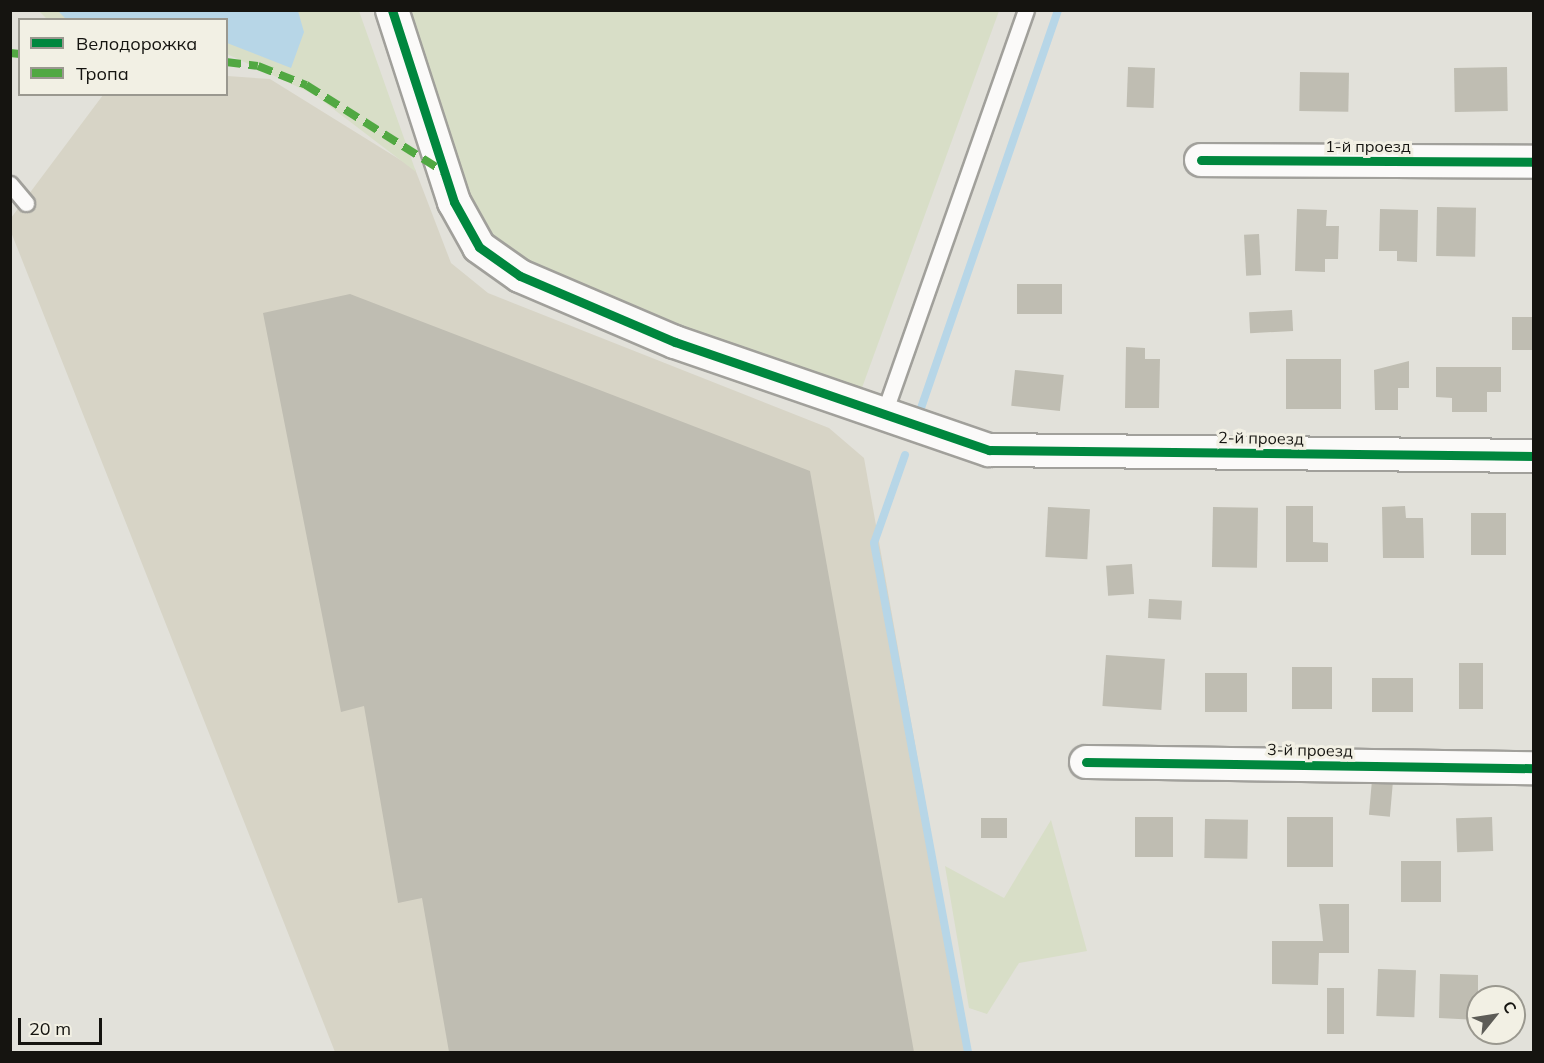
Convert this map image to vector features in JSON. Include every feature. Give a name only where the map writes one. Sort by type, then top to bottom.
[{"type":"street","name":"2-й проезд","points":[[392,10],[454,202],[479,247],[520,276],[675,342],[883,416],[989,450],[1533,456]]},
{"type":"street","name":"1-й проезд","points":[[1201,160],[1533,162]]},
{"type":"street","name":"3-й проезд","points":[[1086,762],[1533,768]]},
{"type":"lane","points":[[883,416],[1026,10]]},
{"type":"lane","points":[[10,184],[26,203]]},
{"type":"shaded area","points":[[228,76],[270,79],[415,169],[451,263],[488,293],[829,428],[864,458],[970,1052],[335,1052],[11,232],[11,218],[102,96],[228,96]]},
{"type":"green space","points":[[39,11],[359,11],[416,172],[315,95],[228,54],[228,18],[46,18]]},
{"type":"green space","points":[[392,11],[999,11],[855,407],[479,247]]},
{"type":"green space","points":[[1051,820],[1087,951],[1019,963],[987,1014],[969,1008],[945,866],[1004,898]]},
{"type":"water","points":[[58,11],[298,11],[304,32],[291,68],[228,43],[228,18],[65,18]]},
{"type":"building","points":[[1128,67],[1155,68],[1154,108],[1127,107]]},
{"type":"building","points":[[1507,67],[1508,111],[1455,112],[1454,68]]},
{"type":"building","points":[[1300,72],[1349,73],[1348,112],[1299,111]]},
{"type":"building","points":[[1437,207],[1476,208],[1475,257],[1436,256]]},
{"type":"building","points":[[1297,209],[1327,210],[1326,226],[1339,226],[1338,259],[1325,259],[1325,272],[1295,271]]},
{"type":"building","points":[[1380,209],[1418,210],[1417,262],[1397,261],[1397,251],[1379,251]]},
{"type":"building","points":[[1259,234],[1261,275],[1246,276],[1244,235]]},
{"type":"building","points":[[1017,284],[1062,284],[1062,314],[1017,314]]},
{"type":"building","points":[[350,294],[810,471],[914,1052],[449,1052],[422,898],[398,903],[364,706],[341,712],[263,313]]},
{"type":"building","points":[[1292,310],[1293,331],[1250,333],[1249,312]]},
{"type":"building","points":[[1512,317],[1534,317],[1534,350],[1512,350]]},
{"type":"building","points":[[1126,347],[1145,348],[1145,359],[1160,359],[1159,408],[1125,408]]},
{"type":"building","points":[[1286,359],[1341,359],[1341,409],[1286,409]]},
{"type":"building","points":[[1409,361],[1409,388],[1398,388],[1398,410],[1375,410],[1374,370]]},
{"type":"building","points":[[1436,367],[1501,367],[1501,392],[1487,392],[1487,412],[1452,412],[1452,398],[1436,397]]},
{"type":"building","points":[[1015,370],[1064,375],[1060,411],[1011,406]]},
{"type":"building","points":[[1286,506],[1313,506],[1313,542],[1328,543],[1328,562],[1286,562]]},
{"type":"building","points":[[1405,506],[1406,518],[1423,518],[1424,558],[1383,558],[1382,507]]},
{"type":"building","points":[[1048,507],[1090,509],[1087,559],[1045,557]]},
{"type":"building","points":[[1213,507],[1258,508],[1257,568],[1212,567]]},
{"type":"building","points":[[1471,513],[1506,513],[1506,555],[1471,555]]},
{"type":"building","points":[[1132,564],[1134,594],[1108,596],[1106,566]]},
{"type":"building","points":[[1149,599],[1182,601],[1181,620],[1148,618]]},
{"type":"building","points":[[1106,655],[1165,659],[1161,710],[1102,706]]},
{"type":"building","points":[[1459,663],[1483,663],[1483,709],[1459,709]]},
{"type":"building","points":[[1292,667],[1332,667],[1332,709],[1292,709]]},
{"type":"building","points":[[1205,673],[1247,673],[1247,712],[1205,712]]},
{"type":"building","points":[[1372,678],[1413,678],[1413,712],[1372,712]]},
{"type":"building","points":[[1372,780],[1393,782],[1390,817],[1369,815]]},
{"type":"building","points":[[1135,817],[1173,817],[1173,857],[1135,857]]},
{"type":"building","points":[[1287,817],[1333,817],[1333,867],[1287,867]]},
{"type":"building","points":[[1492,817],[1493,851],[1457,852],[1456,818]]},
{"type":"building","points":[[981,818],[1007,818],[1007,838],[981,838]]},
{"type":"building","points":[[1205,819],[1248,820],[1247,859],[1204,858]]},
{"type":"building","points":[[1401,861],[1441,861],[1441,902],[1401,902]]},
{"type":"building","points":[[1319,904],[1349,904],[1349,953],[1319,953],[1318,985],[1272,984],[1272,941],[1323,941]]},
{"type":"building","points":[[1378,969],[1416,970],[1414,1017],[1376,1016]]},
{"type":"building","points":[[1440,974],[1478,975],[1478,985],[1466,985],[1466,1019],[1439,1018]]},
{"type":"building","points":[[1327,988],[1344,988],[1344,1034],[1327,1034]]},
{"type":"waterway","points":[[920,411],[1058,10]]},
{"type":"waterway","points":[[905,455],[874,543],[968,1052]]},
{"type":"marked path","points":[[10,53],[18,54]]},
{"type":"marked path","points":[[228,62],[258,66],[306,85],[444,172]]},
{"type":"cycle path","points":[[392,10],[454,202],[479,247],[520,276],[675,342],[989,450],[1534,456]]},
{"type":"cycle path","points":[[1201,160],[1534,162]]},
{"type":"cycle path","points":[[1086,762],[1534,768]]}]
